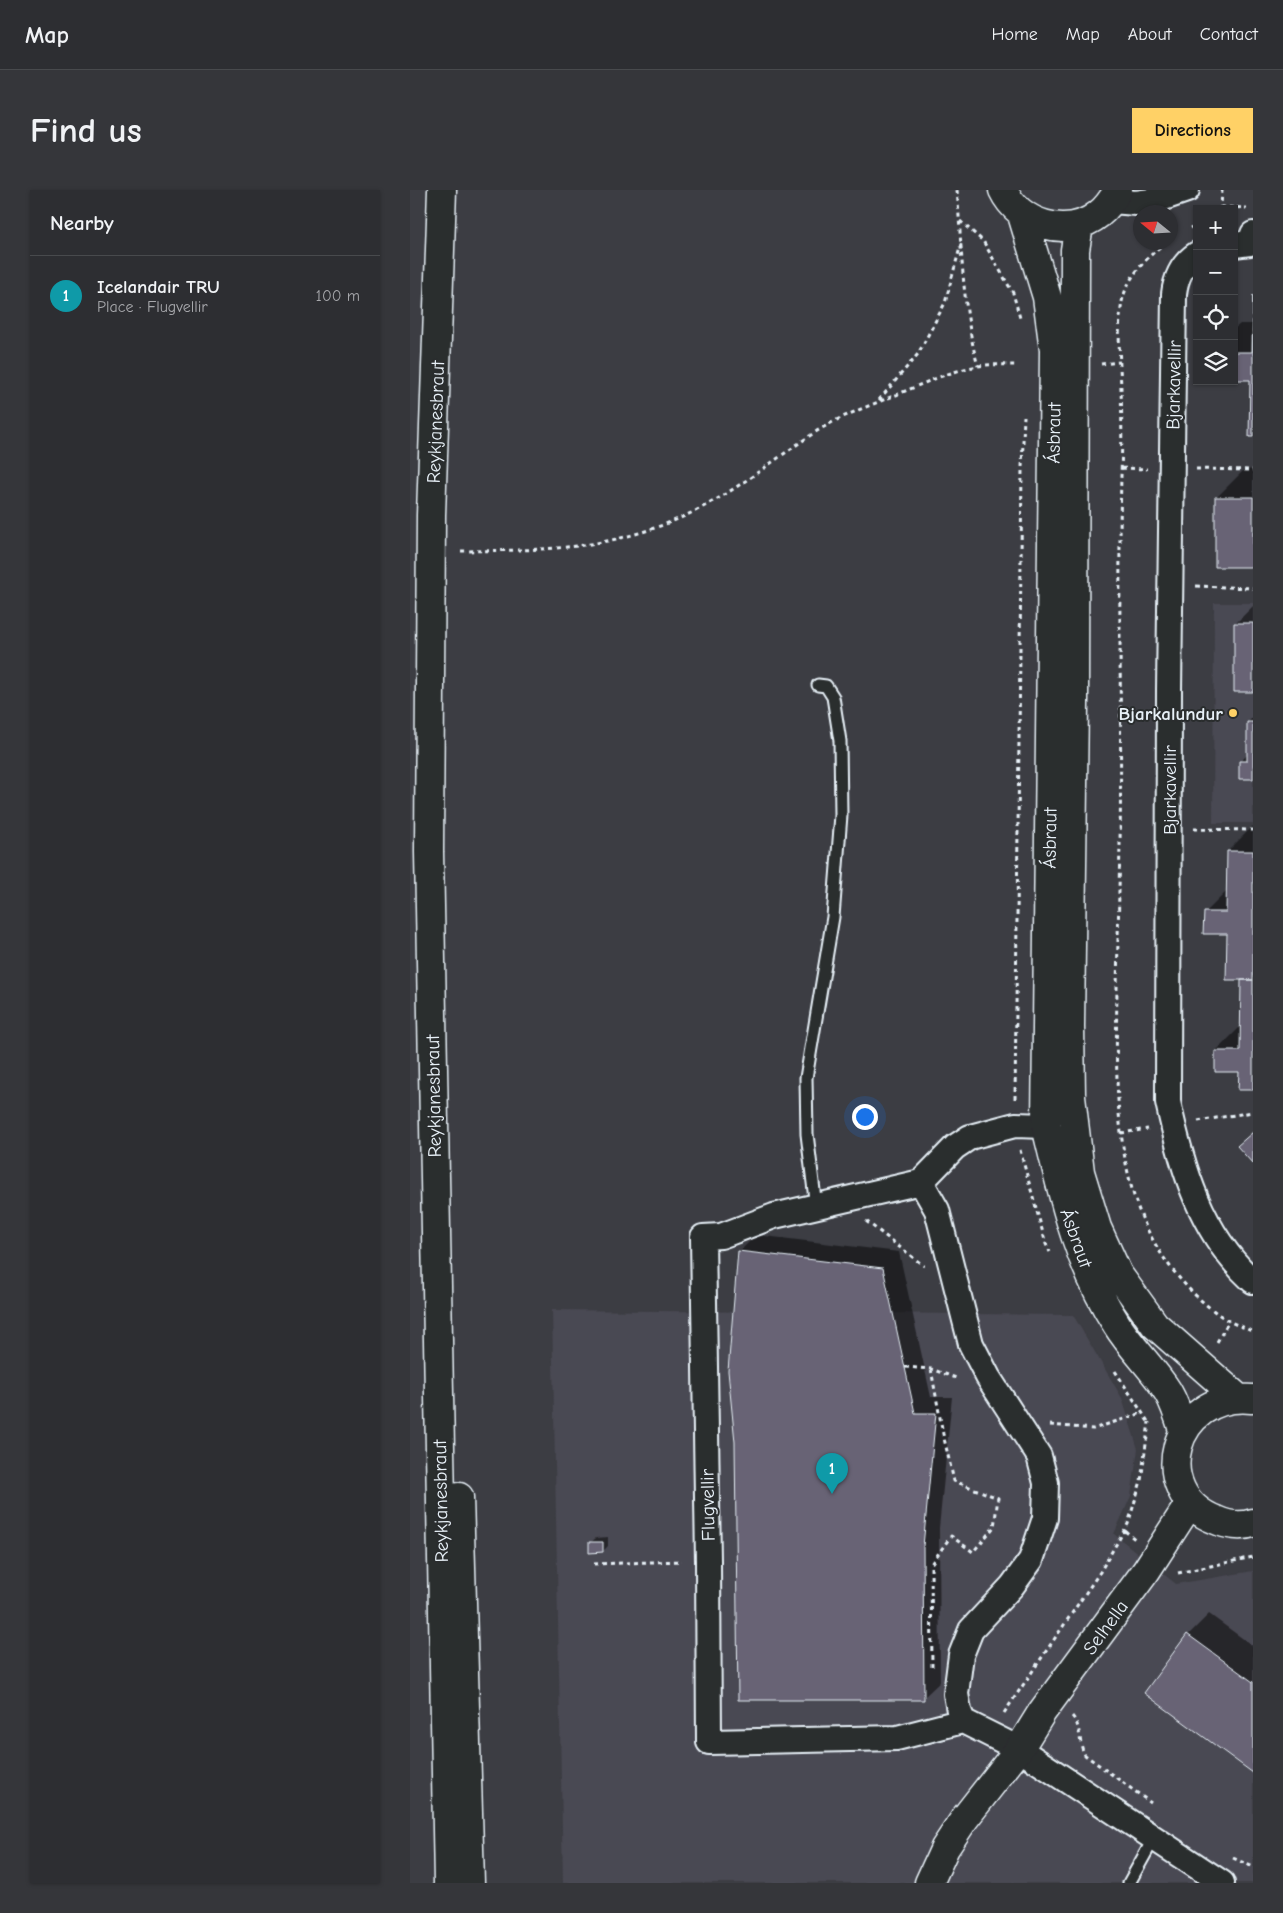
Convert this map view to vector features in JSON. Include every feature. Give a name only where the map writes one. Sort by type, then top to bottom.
[{"type":"main road","name":"Reykjanesbraut","points":[[442,190],[431,515],[429,852],[448,1883]]},
{"type":"main road","points":[[1003,190],[1008,200],[1022,215],[1038,224],[1060,227],[1079,224],[1098,215],[1115,195]]},
{"type":"main road","name":"Ásbraut","points":[[1022,215],[1047,296],[1054,350],[1046,1126],[1073,1233],[1082,1257],[1117,1326],[1168,1392],[1177,1409],[1183,1430]]},
{"type":"main road","name":"Ásbraut","points":[[1079,224],[1075,250],[1074,703],[1070,1026],[1071,1097],[1080,1172],[1097,1228],[1118,1274],[1155,1325],[1245,1399]]},
{"type":"main road","points":[[437,1318],[459,1484],[470,1883]]},
{"type":"main road","points":[[1245,1399],[1216,1402],[1197,1413],[1183,1430],[1177,1448],[1176,1468],[1180,1486],[1190,1503],[1206,1517],[1226,1524],[1253,1524]]},
{"type":"main road","name":"Selhella","points":[[928,1883],[945,1848],[960,1826],[1019,1749],[1052,1700],[1146,1571],[1190,1503]]},
{"type":"street","points":[[1115,195],[1136,203],[1158,200],[1186,190]]},
{"type":"street","points":[[1238,244],[1250,243],[1253,234]]},
{"type":"street","name":"Bjarkavellir","points":[[1193,257],[1187,261],[1180,271],[1175,282],[1174,294],[1170,585],[1168,1102],[1176,1141],[1197,1202],[1216,1238],[1239,1268],[1253,1280]]},
{"type":"street","points":[[1046,1126],[1015,1125],[970,1137],[955,1147],[922,1182],[937,1210],[971,1344],[988,1377],[1039,1456],[1046,1483],[1045,1518],[1031,1560],[1012,1586],[971,1630],[960,1655],[957,1676],[958,1711],[963,1721],[1019,1749],[1222,1883]]},
{"type":"street","name":"Flugvellir","points":[[922,1182],[774,1216],[721,1236],[703,1237],[709,1742],[897,1738],[963,1721]]},
{"type":"lane","points":[[816,1206],[807,1134],[806,1078],[832,917],[841,815],[840,741],[833,697],[826,686],[818,685]]},
{"type":"lane","points":[[1129,1883],[1154,1838]]},
{"type":"path","points":[[957,190],[971,330],[978,366]]},
{"type":"path","points":[[1220,205],[1222,190]]},
{"type":"path","points":[[1238,208],[1253,208]]},
{"type":"path","points":[[878,402],[918,354],[945,303],[961,244]]},
{"type":"path","points":[[1158,250],[1130,280],[1123,299],[1119,323],[1122,451],[1116,1069],[1121,1133],[1135,1197],[1145,1225],[1166,1259],[1188,1288],[1213,1310],[1229,1321],[1253,1332]]},
{"type":"path","points":[[1100,364],[1120,362]]},
{"type":"path","points":[[461,550],[569,548],[636,535],[674,521],[710,503],[750,479],[824,427],[878,402],[931,380],[978,366],[1016,365]]},
{"type":"path","points":[[1170,585],[1253,588]]},
{"type":"path","points":[[1169,828],[1253,830]]},
{"type":"path","points":[[859,1197],[864,1220],[925,1267]]},
{"type":"path","points":[[954,1368],[956,1377]]},
{"type":"path","points":[[931,1369],[954,1481],[998,1498],[994,1527],[973,1552],[950,1536],[931,1564],[932,1674],[957,1676]]},
{"type":"path","points":[[990,1733],[1100,1572],[1128,1524],[1141,1481],[1149,1422],[1153,1410],[1168,1392]]},
{"type":"path","points":[[594,1564],[708,1561]]},
{"type":"path","points":[[1026,1680],[1077,1721],[1080,1743],[1085,1755],[1156,1806]]},
{"type":"path","points":[[1230,1856],[1253,1867]]},
{"type":"shaded area","name":"Bjarkalundur","points":[[1214,603],[1253,603],[1253,823],[1213,823]]},
{"type":"shaded area","points":[[552,1310],[1073,1315],[1122,1398],[1138,1449],[1131,1496],[1114,1534],[1176,1584],[1253,1571],[1253,1883],[563,1883]]},
{"type":"building","points":[[1253,295],[1253,437],[1249,437],[1250,380],[1238,380],[1238,352],[1252,352]]},
{"type":"building","points":[[1215,497],[1253,497],[1253,567],[1215,567]]},
{"type":"building","points":[[1234,623],[1253,623],[1253,692],[1234,692]]},
{"type":"building","points":[[1247,722],[1253,722],[1253,779],[1239,779],[1239,761],[1247,761]]},
{"type":"building","points":[[1227,851],[1253,851],[1253,980],[1226,980],[1227,934],[1203,934],[1204,912],[1226,912]]},
{"type":"building","points":[[1241,980],[1253,980],[1253,1090],[1238,1090],[1239,1072],[1215,1072],[1215,1051],[1240,1051]]},
{"type":"building","points":[[1253,1132],[1253,1164],[1237,1146]]},
{"type":"building","points":[[738,1251],[883,1268],[915,1413],[936,1413],[923,1546],[924,1700],[738,1700],[735,1442],[728,1371]]},
{"type":"building","points":[[589,1542],[603,1542],[603,1552],[589,1553]]},
{"type":"building","points":[[1187,1634],[1253,1682],[1253,1773],[1144,1693]]},
{"type":"place","name":"Bjarkalundur","points":[[1233,713]]},
{"type":"place","name":"Icelandair TRU","points":[[832,1494]]}]
